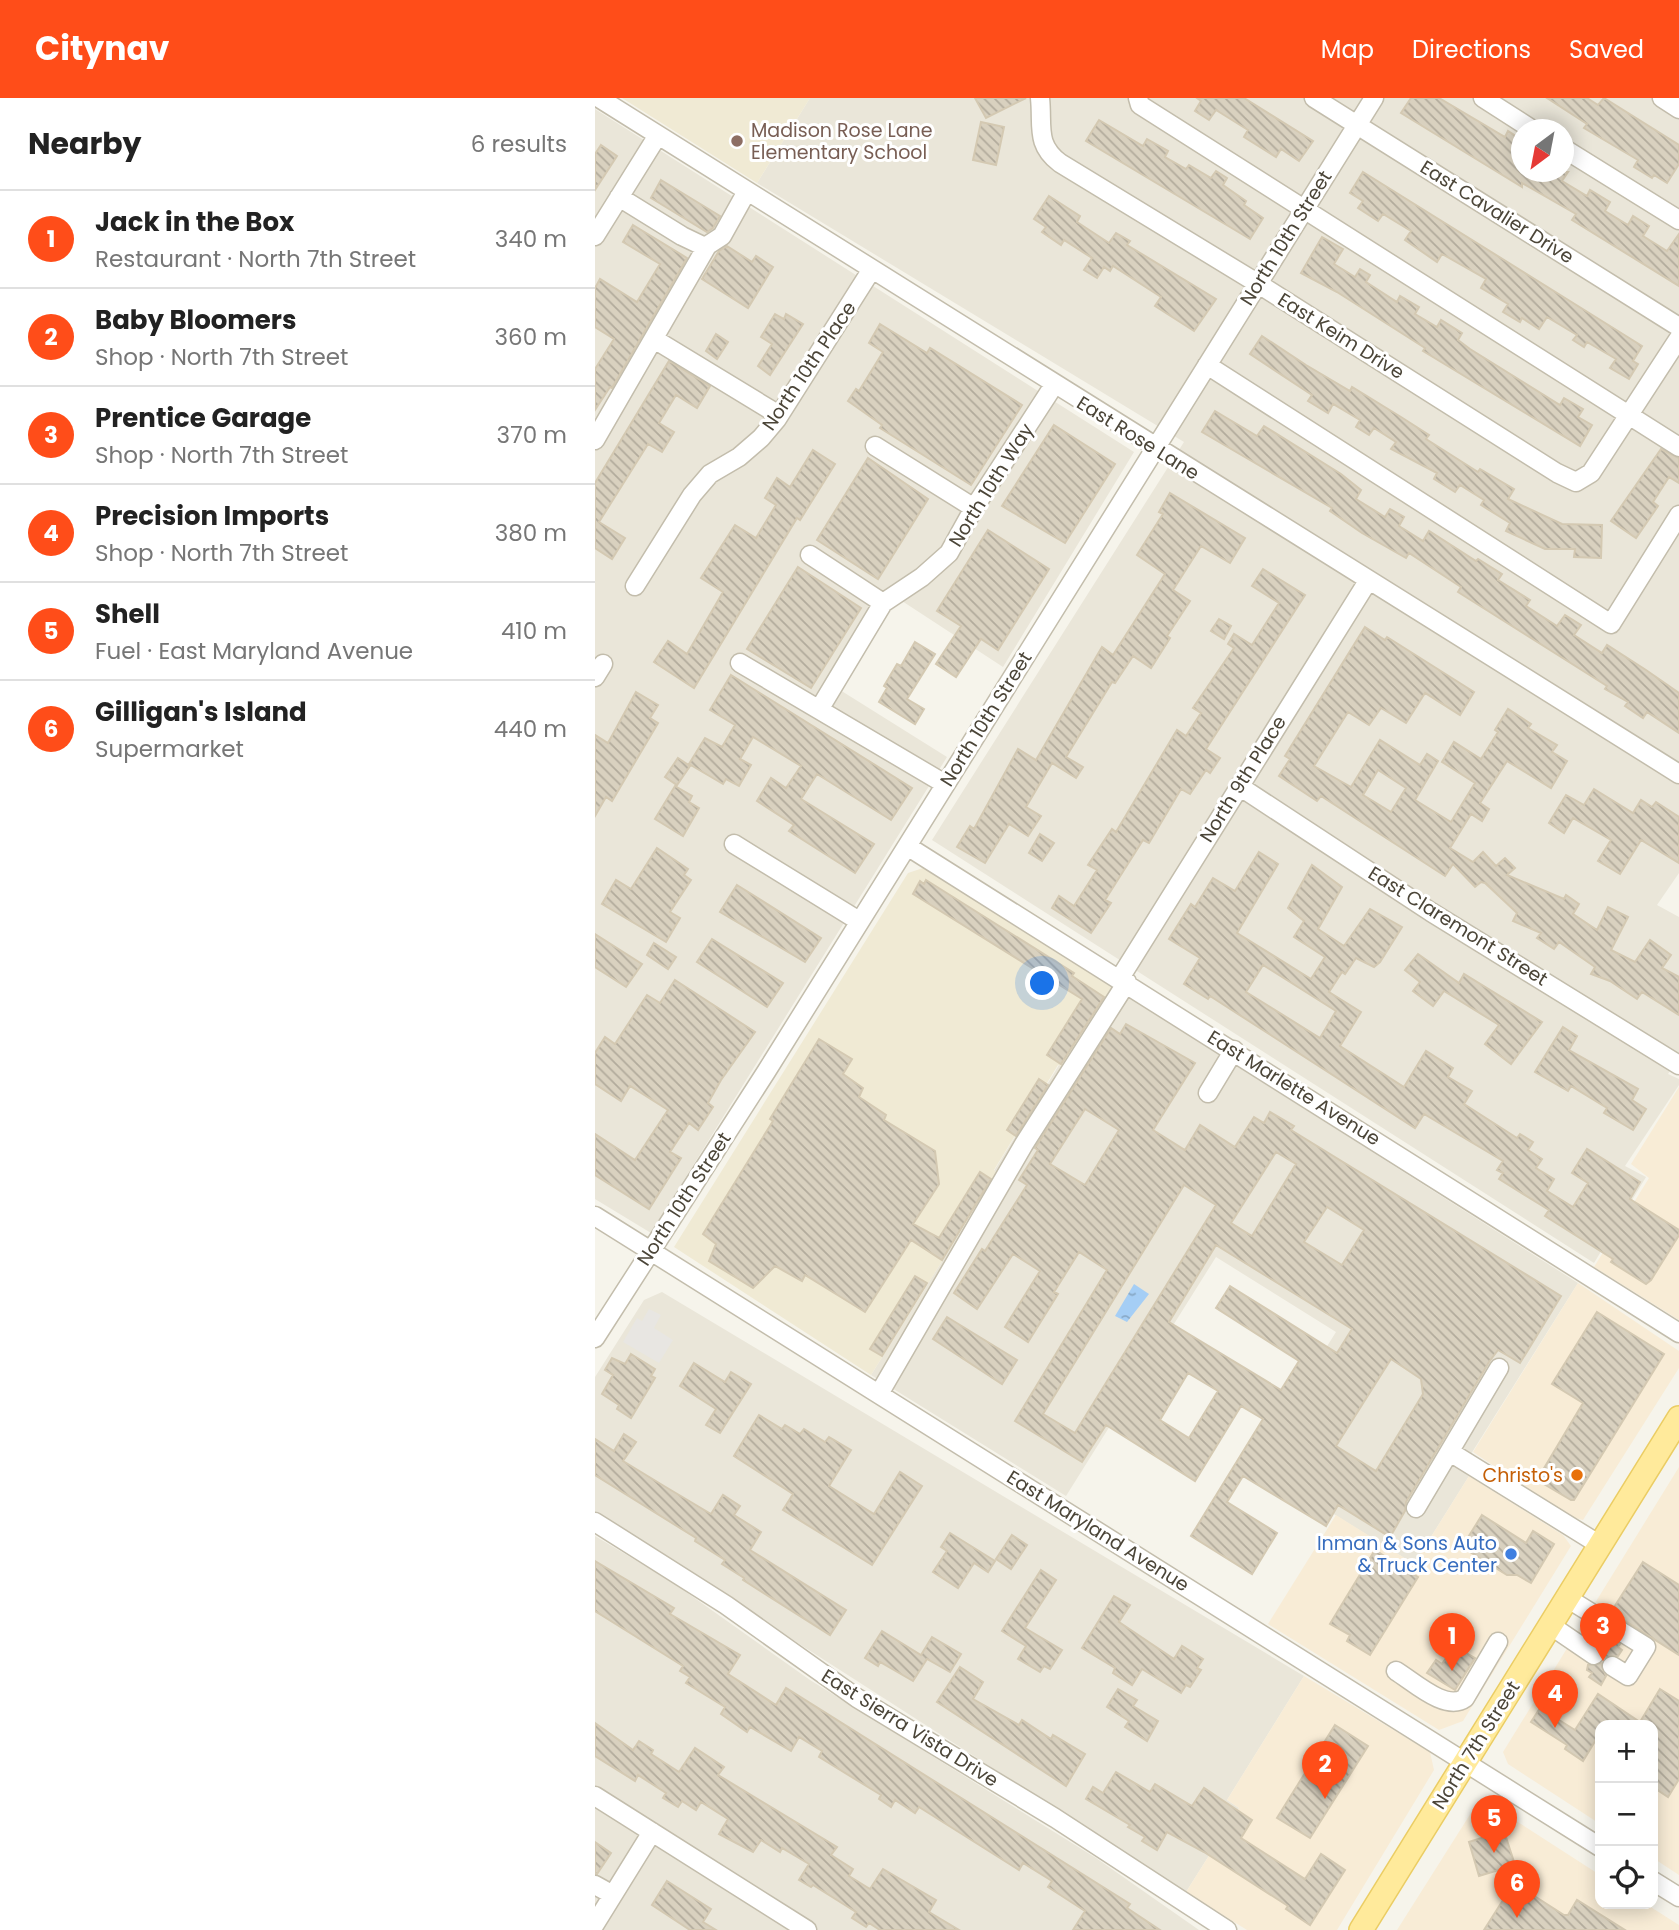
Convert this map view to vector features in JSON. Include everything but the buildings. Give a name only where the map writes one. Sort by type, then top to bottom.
[{"type":"main road","name":"North 7th Street","points":[[1361,1930],[1679,1418]]},
{"type":"street","name":"East Rose Lane","points":[[599,98],[1679,774]]},
{"type":"street","name":"East Keim Drive","points":[[1040,98],[1042,142],[1047,153],[1545,466],[1576,482],[1591,474],[1627,414]]},
{"type":"street","points":[[1138,98],[1140,105],[1679,447]]},
{"type":"street","name":"East Cavalier Drive","points":[[1314,98],[1679,327]]},
{"type":"street","name":"North 10th Street","points":[[595,1338],[907,846],[1374,98]]},
{"type":"street","points":[[1483,98],[1516,119]]},
{"type":"street","points":[[1663,98],[1679,108]]},
{"type":"street","points":[[595,236],[658,135]]},
{"type":"street","points":[[1574,155],[1679,220]]},
{"type":"street","points":[[595,440],[706,246],[722,236],[747,191]]},
{"type":"street","points":[[619,197],[682,236],[706,246]]},
{"type":"street","name":"North 10th Place","points":[[635,586],[692,495],[710,474],[739,457],[761,438],[779,415],[872,269]]},
{"type":"street","points":[[1627,414],[1679,338]]},
{"type":"street","points":[[654,339],[779,415]]},
{"type":"street","points":[[1207,365],[1611,624],[1679,515]]},
{"type":"street","name":"North 10th Way","points":[[820,708],[883,603],[922,577],[949,553],[974,508],[1054,385]]},
{"type":"street","points":[[875,446],[974,508]]},
{"type":"street","points":[[810,555],[883,603]]},
{"type":"street","name":"North 9th Place","points":[[879,1394],[1024,1144],[1239,786],[1368,581]]},
{"type":"street","points":[[740,663],[945,784]]},
{"type":"street","name":"East Claremont Street","points":[[1239,786],[1431,912],[1679,1065]]},
{"type":"street","points":[[734,844],[859,921]]},
{"type":"street","name":"East Marlette Avenue","points":[[907,846],[1679,1333]]},
{"type":"street","points":[[1208,1093],[1234,1050]]},
{"type":"street","name":"East Maryland Avenue","points":[[595,1216],[1466,1760],[1598,1846]]},
{"type":"street","points":[[1416,1508],[1499,1368]]},
{"type":"street","points":[[1450,1452],[1600,1545]]},
{"type":"street","name":"East Sierra Vista Drive","points":[[595,1522],[726,1605],[857,1698],[1055,1818],[1227,1930]]},
{"type":"street","points":[[1567,1598],[1646,1647],[1628,1676],[1612,1666]]},
{"type":"street","points":[[1550,1625],[1590,1652],[1602,1620]]},
{"type":"street","points":[[1396,1671],[1448,1703],[1459,1702],[1465,1698],[1498,1642]]},
{"type":"street","points":[[595,1796],[807,1930]]},
{"type":"street","points":[[595,1924],[652,1832]]},
{"type":"street","points":[[1658,1884],[1679,1897]]},
{"type":"street","points":[[595,1885],[613,1895]]},
{"type":"shaded area","name":"Madison Rose Lane Elementary School","points":[[622,98],[810,98],[757,183]]},
{"type":"shaded area","points":[[810,98],[1679,98],[1679,873],[1657,905],[1679,917],[1679,1056],[1668,1074],[1679,1079],[1679,1085],[1625,1166],[1646,1177],[1594,1263],[932,840],[1184,442],[757,183]]},
{"type":"shaded area","points":[[595,109],[1134,452],[1003,667],[902,601],[888,608],[840,690],[947,757],[651,1233],[595,1199]]},
{"type":"shaded area","points":[[923,868],[1113,987],[1064,1067],[1058,1065],[994,1170],[997,1173],[871,1375],[674,1247],[908,873]]},
{"type":"shaded area","points":[[1113,987],[1578,1283],[1461,1470],[1469,1476],[1414,1564],[1253,1464],[1336,1332],[1216,1257],[1066,1496],[871,1375],[997,1173],[994,1171],[1059,1065],[1064,1067]]},
{"type":"shaded area","points":[[1679,1087],[1679,1320],[1594,1267],[1649,1178],[1631,1164]]},
{"type":"shaded area","points":[[1578,1283],[1679,1351],[1679,1368],[1583,1520],[1571,1517],[1473,1452]]},
{"type":"shaded area","points":[[662,1292],[1304,1676],[1227,1800],[1239,1808],[1186,1892],[595,1513],[595,1377],[644,1300]]},
{"type":"shaded area","points":[[649,1309],[661,1315],[654,1328],[673,1340],[659,1363],[623,1342],[637,1318],[642,1321]]},
{"type":"shaded area","points":[[1679,1467],[1679,1875],[1658,1861],[1658,1720],[1595,1720],[1595,1821],[1508,1764],[1503,1752]]},
{"type":"shaded area","points":[[1469,1476],[1563,1535],[1571,1546],[1463,1721],[1439,1730],[1268,1624],[1336,1515],[1414,1564]]},
{"type":"shaded area","points":[[595,1536],[672,1582],[810,1680],[1096,1858],[1199,1930],[595,1930]]},
{"type":"shaded area","points":[[1304,1676],[1430,1752],[1434,1770],[1337,1930],[1247,1930],[1186,1892],[1239,1808],[1227,1800]]},
{"type":"shaded area","points":[[1487,1802],[1595,1872],[1595,1909],[1654,1909],[1679,1925],[1679,1930],[1397,1930],[1476,1805]]},
{"type":"water","points":[[1134,1284],[1149,1294],[1127,1322],[1115,1316]]},
{"type":"place","name":"Madison Rose Lane Elementary School","points":[[737,141]]},
{"type":"place","name":"Christo's","points":[[1577,1475]]},
{"type":"place","name":"Inman & Sons Auto & Truck Center","points":[[1511,1554]]},
{"type":"place","name":"Prentice Garage","points":[[1603,1661]]},
{"type":"place","name":"Jack in the Box","points":[[1452,1671]]},
{"type":"place","name":"Precision Imports","points":[[1555,1728]]},
{"type":"place","name":"Baby Bloomers","points":[[1325,1799]]},
{"type":"place","name":"Shell","points":[[1494,1853]]},
{"type":"place","name":"Gilligan's Island","points":[[1517,1918]]}]
